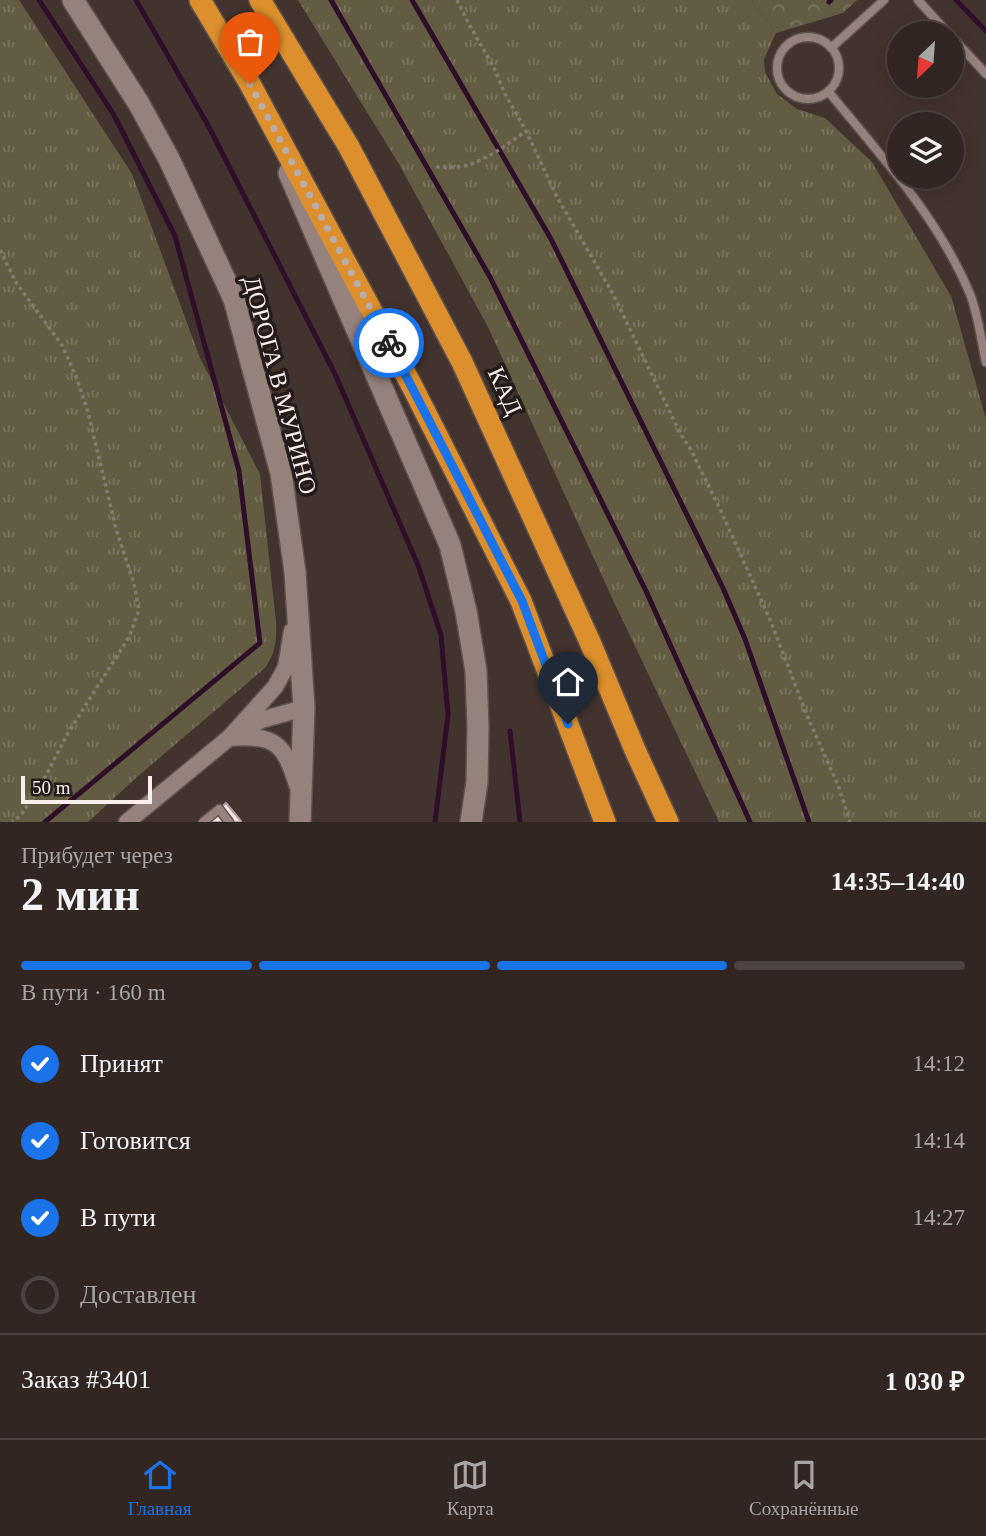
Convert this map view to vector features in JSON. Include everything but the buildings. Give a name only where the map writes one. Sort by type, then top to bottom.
[{"type":"highway","points":[[200,0],[250,84],[413,388],[522,601],[605,822]]},
{"type":"highway","name":"КАД","points":[[260,0],[349,147],[462,362],[590,642],[668,822]]},
{"type":"street","name":"ДОРОГА В МУРИНО","points":[[73,0],[139,104],[180,182],[234,299],[281,473],[295,572],[304,708],[300,822]]},
{"type":"street","points":[[250,84],[450,545],[466,611],[476,671],[477,782],[471,822]]},
{"type":"street","points":[[127,822],[229,738],[275,687],[286,667],[296,600]]},
{"type":"street","points":[[229,738],[261,720],[304,708]]},
{"type":"street","points":[[229,738],[264,738],[279,746],[290,763],[301,798]]},
{"type":"lane","points":[[831,48],[884,0]]},
{"type":"lane","points":[[918,0],[937,21]]},
{"type":"lane","points":[[803,37],[813,37],[831,48],[839,65],[838,75],[828,91],[809,99],[789,93],[778,76],[777,65],[785,47],[803,37]]},
{"type":"lane","points":[[964,50],[986,74]]},
{"type":"lane","points":[[828,91],[918,202],[956,263],[971,297],[986,362]]},
{"type":"lane","points":[[203,822],[219,809],[229,822]]},
{"type":"path","points":[[457,0],[564,209],[613,294],[720,509],[771,622],[808,718],[838,785],[850,822]]},
{"type":"path","points":[[436,167],[471,164],[526,131]]},
{"type":"path","points":[[0,250],[18,284],[62,345],[77,379],[139,610],[130,637],[68,733],[41,785],[21,815],[12,822]]},
{"type":"green space","points":[[0,0],[19,0],[132,174],[200,358],[260,474],[276,622],[275,646],[265,668],[88,822],[0,822]]},
{"type":"green space","points":[[298,0],[753,0],[776,33],[764,59],[765,72],[777,94],[797,109],[825,118],[872,162],[951,296],[986,419],[986,822],[719,822],[613,600],[488,327],[399,164]]},
{"type":"green space","points":[[753,0],[857,0],[843,13],[776,33]]},
{"type":"waterway","points":[[39,0],[114,115],[175,236],[239,471],[260,643],[45,822]]},
{"type":"waterway","points":[[136,0],[209,127],[335,374],[418,565],[441,635],[448,715],[435,822]]},
{"type":"waterway","points":[[331,0],[490,277],[646,591],[750,822]]},
{"type":"waterway","points":[[412,0],[551,239],[723,588],[745,639],[809,822]]},
{"type":"waterway","points":[[956,0],[986,31]]},
{"type":"waterway","points":[[510,731],[520,822]]},
{"type":"way so far","points":[[250,84],[389,343]]},
{"type":"route","points":[[389,343],[522,601],[568,724]]}]
